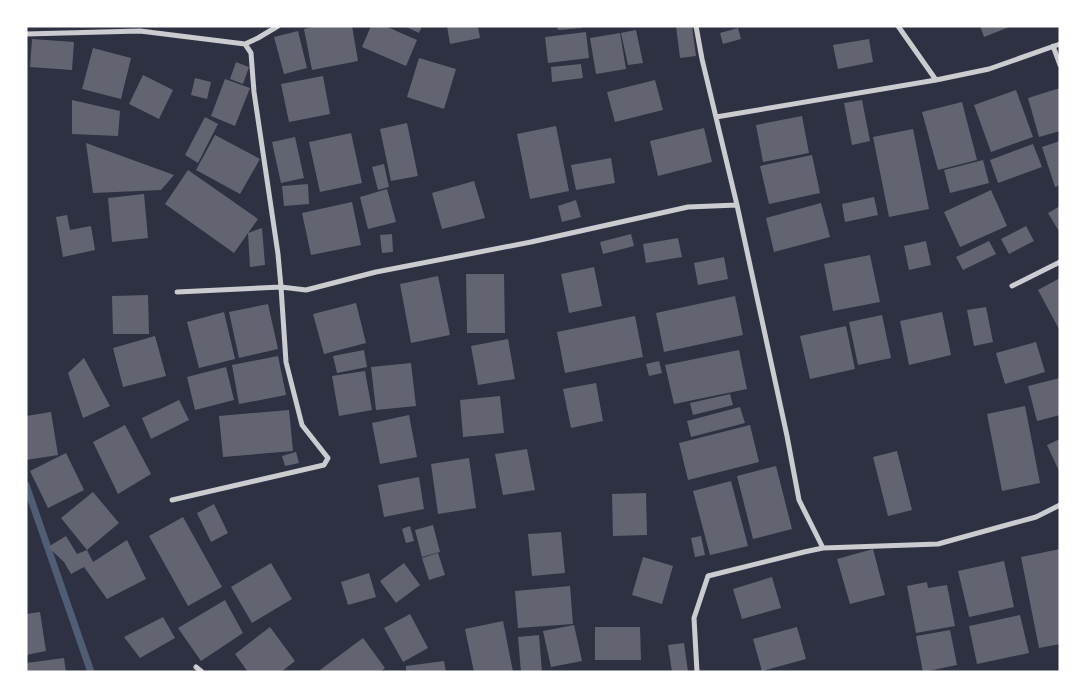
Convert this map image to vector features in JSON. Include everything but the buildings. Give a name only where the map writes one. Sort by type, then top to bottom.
[{"type":"street","points":[[26,34],[140,31],[245,44],[278,26]]},
{"type":"street","points":[[696,26],[702,59],[737,205],[799,500],[823,548]]},
{"type":"street","points":[[898,26],[936,80]]},
{"type":"street","points":[[172,500],[324,465],[328,458],[302,425],[286,362],[278,254],[254,92],[251,52],[245,44]]},
{"type":"street","points":[[716,117],[936,80],[989,69],[1060,44]]},
{"type":"street","points":[[1053,46],[1060,65]]},
{"type":"street","points":[[177,292],[281,287],[306,290],[376,272],[531,242],[688,207],[737,205]]},
{"type":"street","points":[[1012,286],[1060,262]]},
{"type":"street","points":[[697,672],[694,618],[708,576],[823,548],[938,544],[1036,517],[1060,505]]},
{"type":"street","points":[[196,667],[202,672]]},
{"type":"waterway","points":[[26,485],[91,672]]}]
